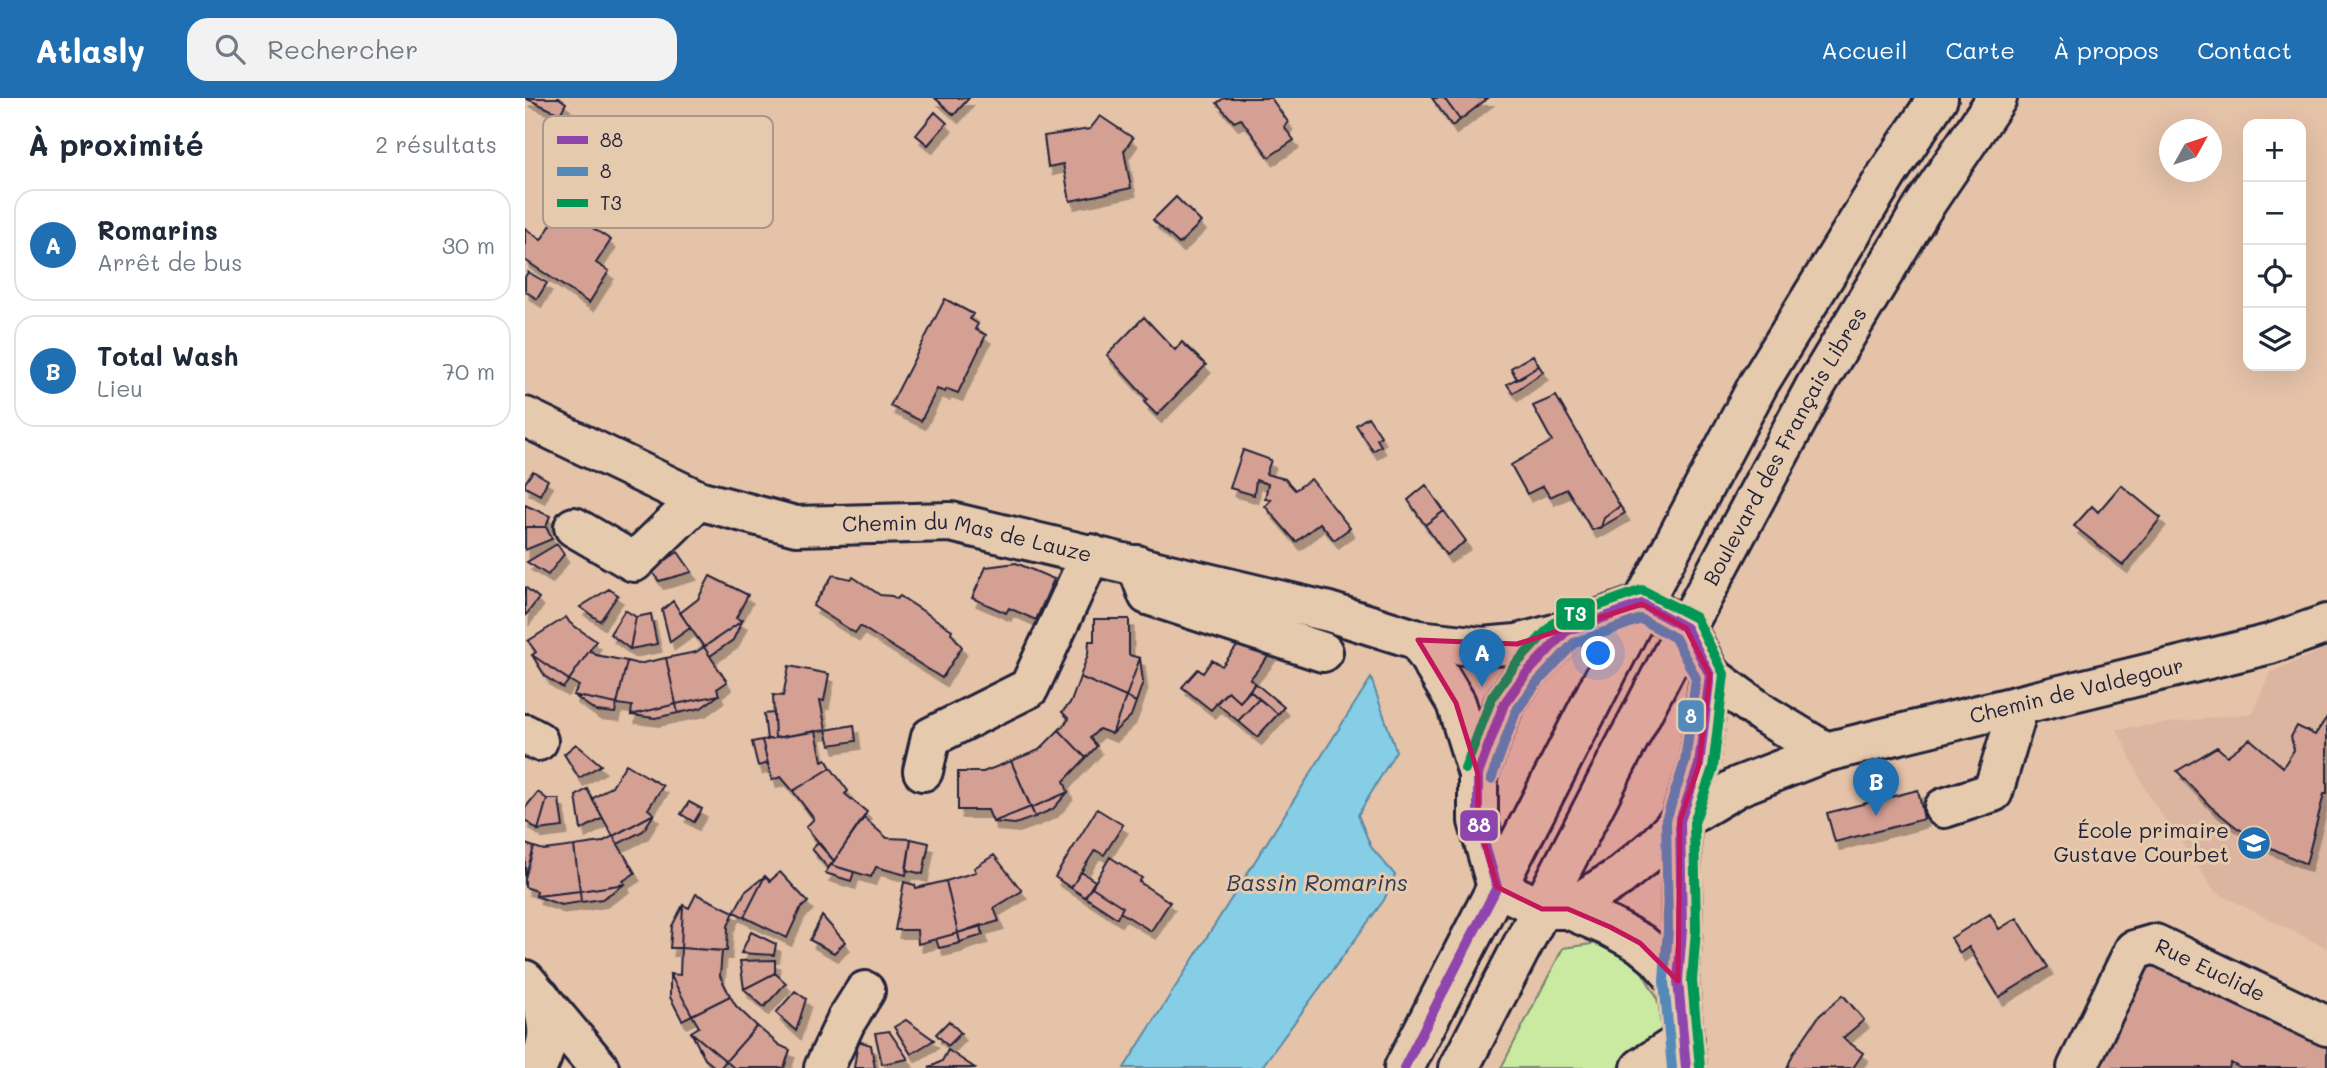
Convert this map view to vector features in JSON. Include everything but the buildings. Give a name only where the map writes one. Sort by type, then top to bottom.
[{"type":"street","points":[[1403,1068],[1641,604],[1759,383],[1888,173],[1938,98]]},
{"type":"street","name":"Boulevard des Français Libres","points":[[1459,1068],[1514,957],[1555,909],[1686,628],[1816,385],[1922,209],[1997,98]]},
{"type":"street","name":"Chemin du Mas de Lauze","points":[[525,417],[698,500],[796,526],[951,522],[1329,612],[1418,640],[1482,647],[1517,644],[1566,631],[1641,604]]},
{"type":"street","points":[[574,527],[633,562],[698,500]]},
{"type":"street","points":[[923,771],[931,737],[1029,688],[1091,554]]},
{"type":"street","points":[[1137,565],[1148,595],[1323,652]]},
{"type":"street","points":[[1641,604],[1686,628],[1710,675],[1765,715],[1826,752]]},
{"type":"street","name":"Chemin de Valdegour","points":[[1680,821],[1739,786],[1826,752],[2270,644],[2327,624]]},
{"type":"street","points":[[1478,774],[1504,704],[1525,675],[1566,631]]},
{"type":"street","points":[[1418,640],[1456,703],[1478,774],[1478,821],[1497,887]]},
{"type":"street","points":[[1641,1068],[1685,1054],[1678,981],[1682,930],[1680,821],[1699,765],[1710,675]]},
{"type":"street","points":[[1944,808],[1993,792],[2019,706]]},
{"type":"street","points":[[1555,909],[1619,877],[1654,848],[1680,821]]},
{"type":"street","points":[[1497,887],[1640,943],[1658,958],[1678,981]]},
{"type":"street","name":"Rue Euclide","points":[[2077,1068],[2134,950],[2155,944],[2327,1026]]},
{"type":"street","points":[[533,989],[549,1027],[545,1052],[537,1068]]},
{"type":"street","points":[[533,989],[599,1068]]},
{"type":"street","points":[[824,1068],[846,1021],[865,992]]},
{"type":"highlighted area","points":[[1642,604],[1686,628],[1710,675],[1699,765],[1680,821],[1678,981],[1640,943],[1610,927],[1568,909],[1542,909],[1497,887],[1478,821],[1478,774],[1456,703],[1418,640],[1517,644]]},
{"type":"shaded area","name":"École primaire Gustave Courbet","points":[[2327,648],[2327,948],[2215,892],[2148,795],[2117,729],[2252,713],[2270,672]]},
{"type":"green space","points":[[1606,942],[1639,967],[1656,996],[1664,1023],[1659,1042],[1621,1068],[1501,1068],[1563,948]]},
{"type":"water","name":"Bassin Romarins","points":[[1371,678],[1396,751],[1358,815],[1371,847],[1395,875],[1384,900],[1261,1068],[1124,1068]]},
{"type":"transit line","name":"T3","points":[[1465,769],[1492,697],[1515,665],[1556,621],[1642,590],[1696,618],[1724,674],[1713,768],[1694,823],[1696,930],[1692,981],[1700,1067]]},
{"type":"transit line","name":"88","points":[[1404,1068],[1497,887],[1478,821],[1478,774],[1504,704],[1525,675],[1566,631],[1642,604],[1686,628],[1710,675],[1699,765],[1680,821],[1682,930],[1678,981],[1686,1068]]},
{"type":"transit line","name":"8","points":[[1491,779],[1516,711],[1536,684],[1574,643],[1641,619],[1675,638],[1696,678],[1685,762],[1666,820],[1668,930],[1664,981],[1672,1068]]},
{"type":"place","name":"Romarins","points":[[1482,687]]},
{"type":"place","name":"Total Wash","points":[[1876,816]]},
{"type":"place","name":"École primaire Gustave Courbet","points":[[2254,843]]}]
